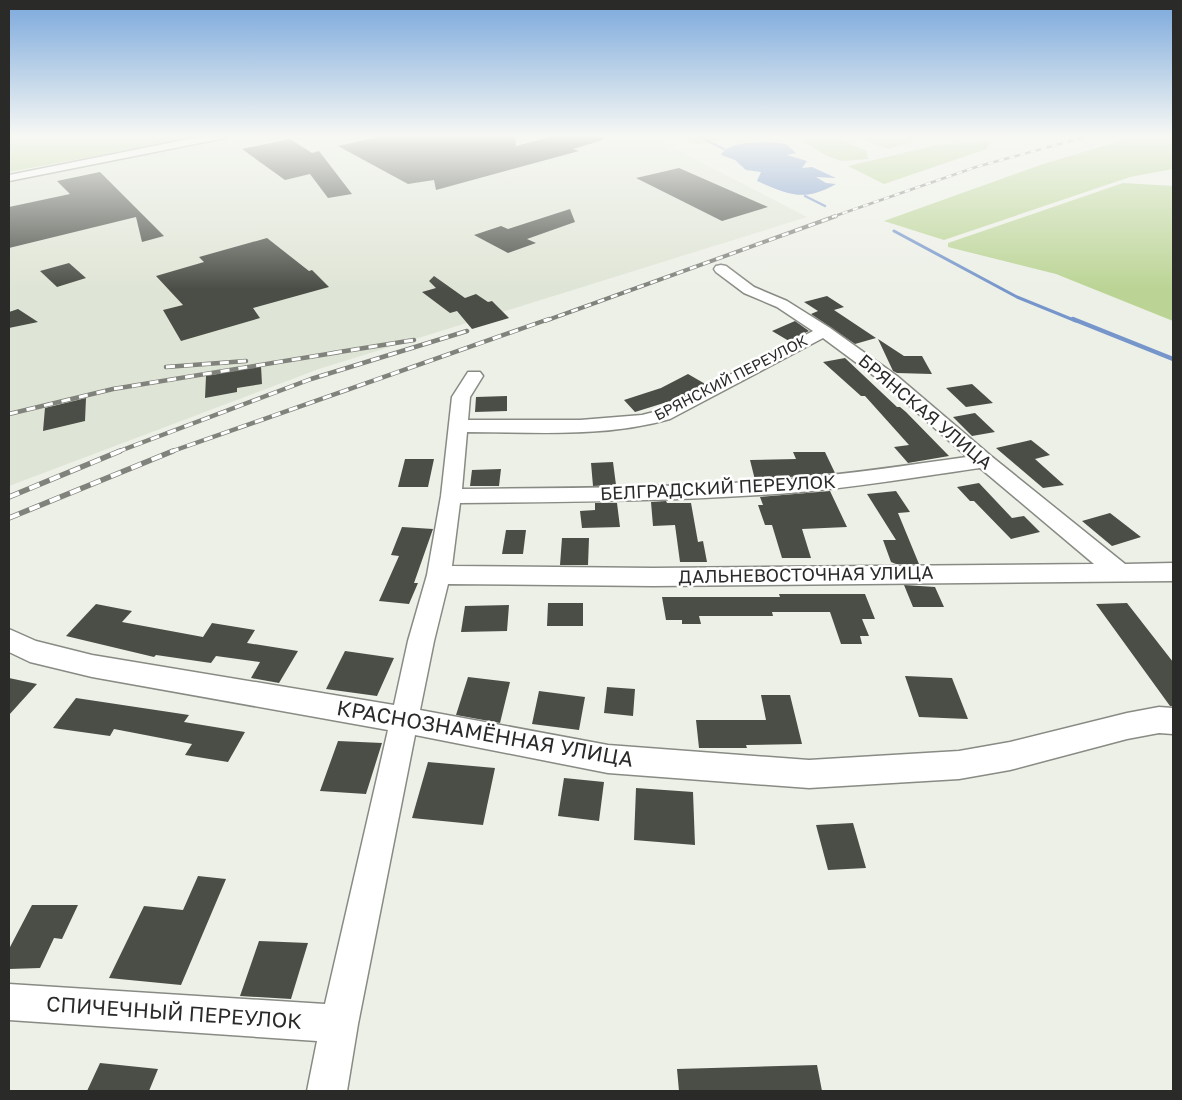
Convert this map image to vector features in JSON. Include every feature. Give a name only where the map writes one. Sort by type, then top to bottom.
[{"type":"street","name":"БРЯНСКАЯ УЛИЦА","points":[[721,269],[749,290],[782,304],[824,331],[892,380],[984,461],[1118,571]]},
{"type":"street","name":"БРЯНСКИЙ ПЕРЕУЛОК","points":[[458,426],[563,426],[643,421],[664,415],[824,331]]},
{"type":"street","points":[[327,1091],[338,1024],[421,640],[439,575],[451,496],[461,398],[474,376]]},
{"type":"street","name":"БЕЛГРАДСКИЙ ПЕРЕУЛОК","points":[[451,496],[588,495],[788,486],[855,480],[984,461]]},
{"type":"street","name":"ДАЛЬНЕВОСТОЧНАЯ УЛИЦА","points":[[439,575],[653,577],[1118,571],[1173,572]]},
{"type":"street","name":"КРАСНОЗНАМЁННАЯ УЛИЦА","points":[[9,639],[30,651],[92,666],[405,720],[608,759],[809,774],[959,764],[1010,756],[1127,726],[1159,720],[1173,721]]},
{"type":"street","name":"СПИЧЕЧНЫЙ ПЕРЕУЛОК","points":[[9,1002],[338,1024]]},
{"type":"shaded area","points":[[9,186],[748,186],[807,217],[319,369],[9,486]]},
{"type":"green space","points":[[981,186],[1102,186],[944,240],[884,221]]},
{"type":"green space","points":[[1113,186],[1173,186],[1173,321],[1056,274],[948,247],[948,243]]},
{"type":"water","points":[[770,186],[832,186],[806,195]]},
{"type":"building","points":[[62,186],[114,186],[164,236],[142,242],[136,217],[9,248],[9,207],[70,194]]},
{"type":"building","points":[[319,186],[346,186],[352,194],[328,198]]},
{"type":"building","points":[[435,186],[449,186],[436,190]]},
{"type":"building","points":[[653,186],[721,186],[768,207],[722,221]]},
{"type":"building","points":[[570,209],[575,222],[527,239],[536,243],[508,253],[474,235],[501,226],[508,229]]},
{"type":"building","points":[[267,238],[309,271],[312,270],[329,287],[253,308],[260,318],[181,341],[163,310],[183,305],[156,276],[204,262],[199,257]]},
{"type":"building","points":[[69,263],[86,278],[57,287],[40,271]]},
{"type":"building","points":[[434,276],[465,298],[476,294],[488,302],[492,301],[509,318],[472,329],[457,311],[450,313],[422,292],[436,288],[429,281]]},
{"type":"building","points":[[827,296],[844,307],[834,310],[876,338],[855,344],[811,314],[818,311],[804,302]]},
{"type":"building","points":[[18,309],[38,322],[9,328],[9,312]]},
{"type":"building","points":[[795,321],[809,331],[789,341],[772,331]]},
{"type":"building","points":[[878,339],[904,356],[922,356],[932,374],[897,373],[893,371]]},
{"type":"building","points":[[845,358],[897,407],[906,412],[949,456],[908,463],[894,447],[909,445],[865,396],[861,396],[823,362]]},
{"type":"building","points":[[261,366],[262,384],[237,388],[237,392],[205,398],[206,376]]},
{"type":"building","points":[[688,374],[707,385],[680,398],[635,412],[624,400],[661,388]]},
{"type":"building","points":[[972,384],[993,403],[966,407],[946,388]]},
{"type":"building","points":[[507,396],[507,411],[475,412],[476,397]]},
{"type":"building","points":[[86,398],[85,421],[43,431],[45,408]]},
{"type":"building","points":[[975,413],[995,432],[972,436],[953,417]]},
{"type":"building","points":[[1031,440],[1050,455],[1035,459],[1064,485],[1043,488],[996,448]]},
{"type":"building","points":[[793,452],[825,452],[835,473],[755,480],[750,460],[796,459]]},
{"type":"building","points":[[405,459],[434,459],[428,487],[398,487]]},
{"type":"building","points":[[613,462],[616,485],[593,486],[591,463]]},
{"type":"building","points":[[501,469],[499,486],[470,486],[472,470]]},
{"type":"building","points":[[979,483],[1012,518],[1024,516],[1040,532],[1011,539],[974,501],[970,501],[957,487]]},
{"type":"building","points":[[830,491],[847,527],[802,529],[811,558],[782,558],[772,525],[765,525],[758,505],[763,505],[760,497]]},
{"type":"building","points":[[896,491],[910,512],[898,513],[919,564],[896,564],[891,562],[883,540],[896,540],[867,494]]},
{"type":"building","points":[[666,501],[667,503],[691,503],[698,542],[703,541],[707,562],[680,562],[675,525],[653,526],[651,502]]},
{"type":"building","points":[[595,503],[617,503],[620,527],[582,528],[580,511],[595,510]]},
{"type":"building","points":[[1110,513],[1141,537],[1112,546],[1082,521]]},
{"type":"building","points":[[402,527],[433,529],[414,583],[418,583],[409,604],[379,601],[399,556],[391,555]]},
{"type":"building","points":[[506,530],[526,530],[523,554],[502,554]]},
{"type":"building","points":[[562,538],[589,538],[588,565],[560,565]]},
{"type":"building","points":[[904,585],[935,587],[944,607],[913,607]]},
{"type":"building","points":[[779,594],[865,594],[875,619],[862,619],[869,636],[860,636],[862,644],[841,644],[830,612],[772,612],[773,616],[699,616],[701,624],[682,624],[682,620],[666,620],[662,597],[780,597]]},
{"type":"building","points":[[548,603],[583,603],[583,626],[547,626]]},
{"type":"building","points":[[1127,603],[1173,662],[1173,706],[1170,706],[1096,604]]},
{"type":"building","points":[[96,604],[132,611],[122,622],[203,637],[212,623],[255,630],[247,643],[298,651],[279,683],[251,678],[260,662],[216,656],[211,663],[156,655],[154,657],[66,636]]},
{"type":"building","points":[[509,605],[507,631],[461,632],[465,606]]},
{"type":"building","points":[[345,651],[394,658],[377,696],[326,689]]},
{"type":"building","points":[[905,676],[952,678],[968,719],[919,717]]},
{"type":"building","points":[[468,677],[510,682],[500,723],[456,715]]},
{"type":"building","points":[[9,678],[37,684],[9,715]]},
{"type":"building","points":[[607,687],[635,689],[633,716],[604,713]]},
{"type":"building","points":[[539,691],[585,697],[579,730],[532,724]]},
{"type":"building","points":[[761,695],[790,695],[802,744],[746,745],[747,748],[699,748],[696,720],[766,720]]},
{"type":"building","points":[[76,698],[189,715],[184,722],[245,732],[228,762],[185,755],[192,744],[114,729],[110,736],[53,728]]},
{"type":"building","points":[[338,741],[382,743],[366,794],[320,791]]},
{"type":"building","points":[[428,762],[495,768],[483,825],[412,818]]},
{"type":"building","points":[[564,778],[604,782],[599,821],[558,816]]},
{"type":"building","points":[[636,788],[693,792],[695,845],[634,840]]},
{"type":"building","points":[[853,823],[866,868],[828,870],[816,825]]},
{"type":"building","points":[[198,876],[226,879],[181,985],[109,978],[144,906],[183,910]]},
{"type":"building","points":[[32,905],[78,905],[62,939],[54,938],[40,968],[9,969],[9,949]]},
{"type":"building","points":[[259,941],[308,943],[291,999],[240,996]]},
{"type":"building","points":[[100,1063],[158,1069],[149,1091],[87,1091]]},
{"type":"building","points":[[817,1065],[822,1091],[679,1091],[677,1069]]},
{"type":"waterway","points":[[805,196],[825,206]]},
{"type":"waterway","points":[[894,231],[1017,297],[1076,321]]},
{"type":"waterway","points":[[1073,319],[1173,359]]},
{"type":"railway","points":[[832,217],[920,186]]},
{"type":"railway","points":[[545,321],[836,216]]},
{"type":"railway","points":[[170,452],[549,319]]},
{"type":"railway","points":[[117,452],[311,379],[467,331]]},
{"type":"railway","points":[[333,353],[414,340]]},
{"type":"railway","points":[[9,414],[113,389],[340,352]]},
{"type":"railway","points":[[166,367],[246,361]]},
{"type":"railway","points":[[9,497],[120,451]]},
{"type":"railway","points":[[9,518],[173,451]]}]
